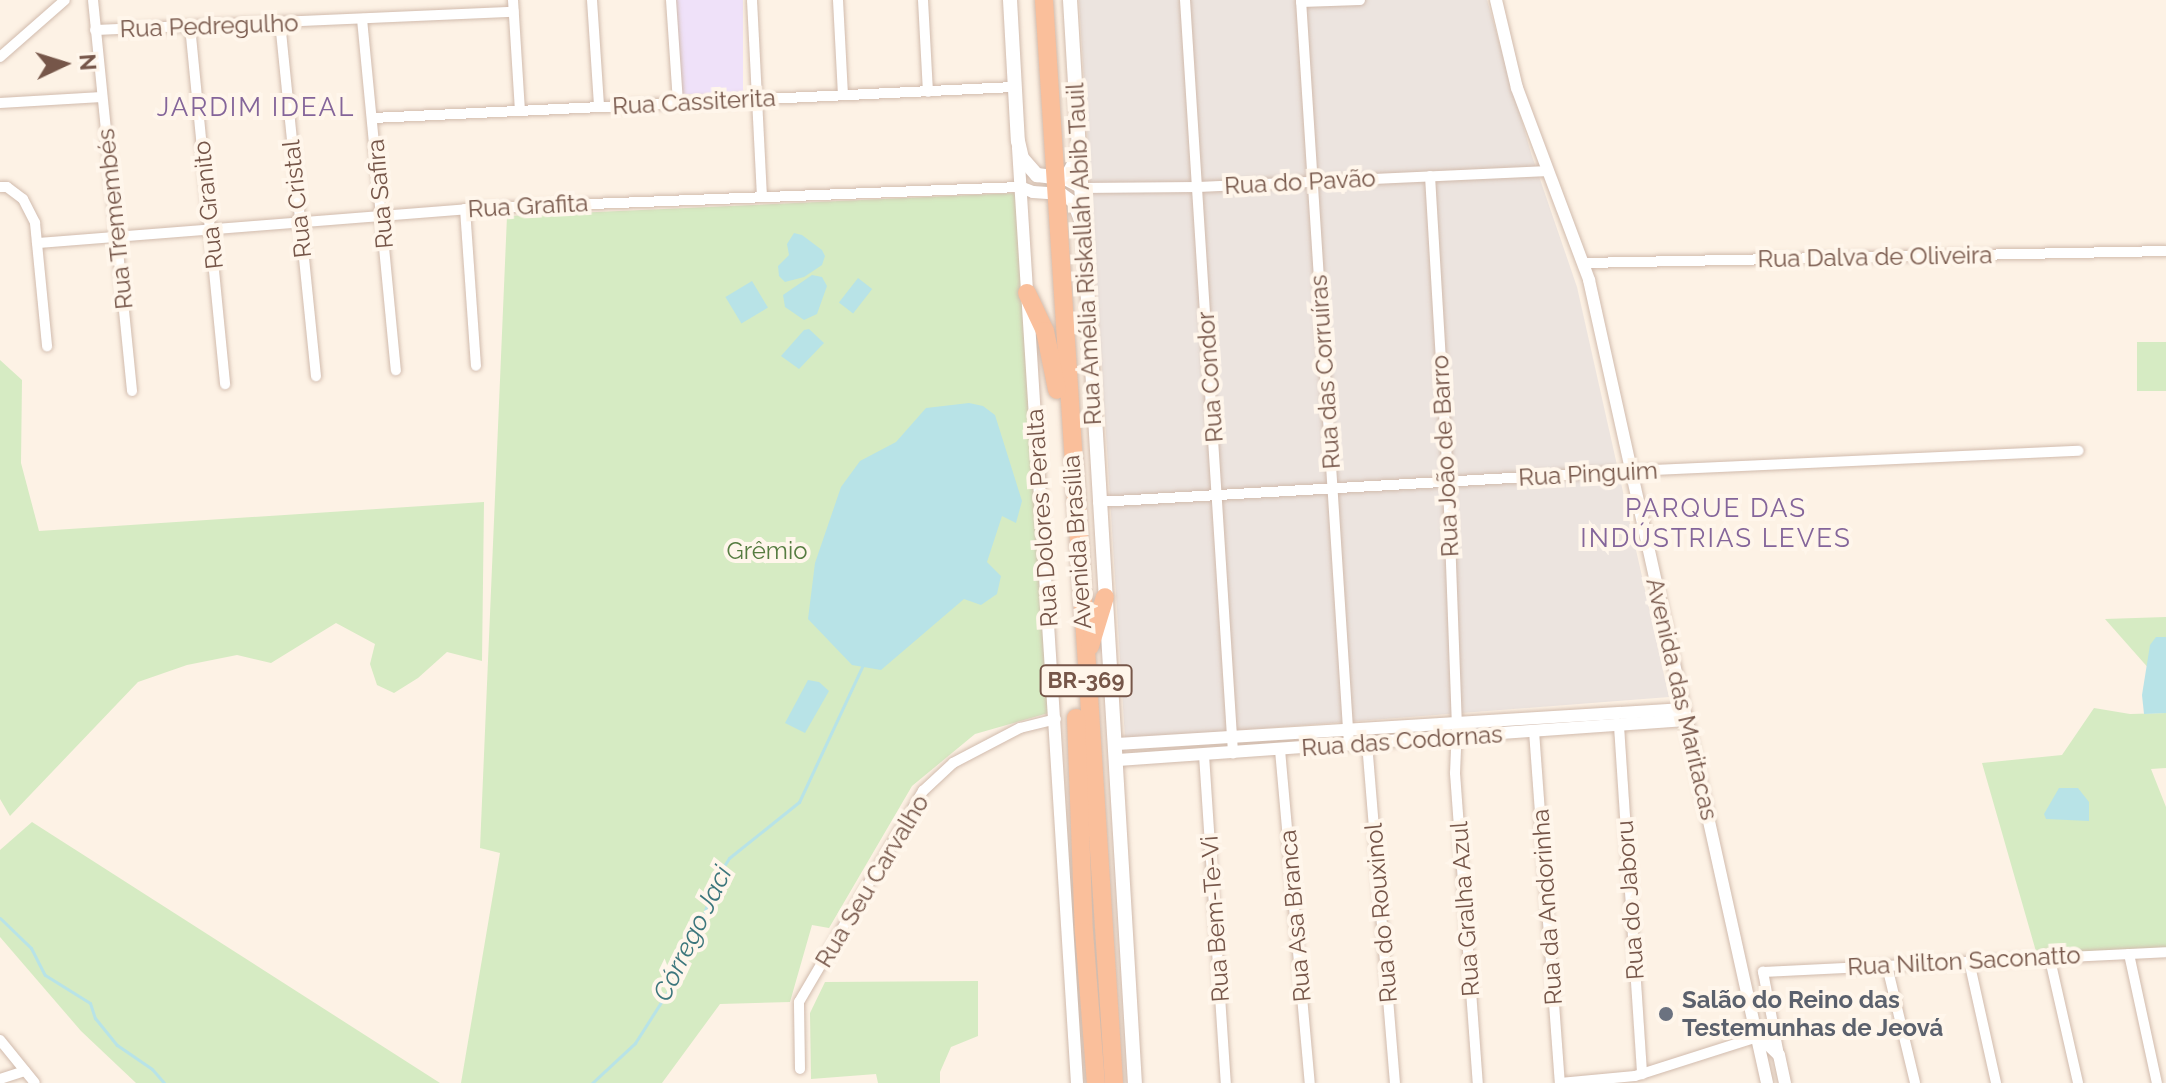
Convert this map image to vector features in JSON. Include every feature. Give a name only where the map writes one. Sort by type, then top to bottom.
[{"type":"highway","name":"Avenida Brasília","points":[[1033,0],[1050,185],[1114,1083]]},
{"type":"highway","name":"Avenida Brasília","points":[[1044,0],[1057,390],[1076,707],[1084,932],[1095,1078]]},
{"type":"highway","points":[[1027,293],[1045,331],[1057,390]]},
{"type":"highway","points":[[1086,692],[1092,628],[1105,597]]},
{"type":"main road","name":"Rua Dolores Peralta","points":[[1010,0],[1018,141]]},
{"type":"main road","name":"Rua Amélia Riskallah Abib Tauil","points":[[1070,0],[1077,158],[1098,502],[1117,744],[1135,1083]]},
{"type":"main road","points":[[1018,141],[1029,170],[1050,185],[1071,171],[1077,158]]},
{"type":"street","points":[[0,57],[65,0]]},
{"type":"street","name":"Rua Tremembés","points":[[93,0],[132,391]]},
{"type":"street","points":[[513,0],[520,110]]},
{"type":"street","points":[[592,0],[599,106]]},
{"type":"street","points":[[671,0],[678,103]]},
{"type":"street","points":[[752,0],[762,196]]},
{"type":"street","points":[[838,0],[843,95]]},
{"type":"street","points":[[923,0],[928,92]]},
{"type":"street","name":"Rua Condor","points":[[1185,0],[1233,753]]},
{"type":"street","points":[[1301,1],[1360,0]]},
{"type":"street","name":"Avenida das Maritacas","points":[[1496,0],[1517,88],[1584,263],[1767,1083]]},
{"type":"street","name":"Rua das Corruíras","points":[[1301,1],[1349,745]]},
{"type":"street","name":"Rua Pedregulho","points":[[95,30],[514,12]]},
{"type":"street","name":"Rua Safira","points":[[362,19],[396,370]]},
{"type":"street","name":"Rua Cristal","points":[[280,22],[316,376]]},
{"type":"street","name":"Rua Granito","points":[[190,26],[225,384]]},
{"type":"street","name":"Rua Cassiterita","points":[[373,118],[1014,87]]},
{"type":"street","points":[[0,103],[102,97]]},
{"type":"street","name":"Rua Dolores Peralta","points":[[1018,141],[1077,1083]]},
{"type":"street","name":"Rua do Pavão","points":[[1050,185],[1080,188],[1198,187],[1549,171]]},
{"type":"street","name":"Rua João de Barro","points":[[1430,176],[1448,482],[1457,730]]},
{"type":"street","points":[[1023,217],[1029,200],[1050,185]]},
{"type":"street","points":[[1020,187],[1050,185],[1073,202],[1083,229]]},
{"type":"street","points":[[0,187],[7,187],[23,199],[35,223],[47,346]]},
{"type":"street","name":"Rua Grafita","points":[[37,243],[212,232],[465,209],[1020,187]]},
{"type":"street","points":[[465,209],[476,366]]},
{"type":"street","name":"Rua Dalva de Oliveira","points":[[1584,263],[2166,251]]},
{"type":"street","name":"Rua Pinguim","points":[[1098,502],[1631,471],[2079,451]]},
{"type":"street","name":"Rua das Codornas","points":[[1118,760],[1349,745],[1560,716],[1685,715]]},
{"type":"street","name":"Rua das Codornas","points":[[1117,744],[1382,727],[1560,730],[1619,726],[1685,715]]},
{"type":"street","points":[[1560,716],[1560,730]]},
{"type":"street","name":"Rua Seu Carvalho","points":[[800,1069],[799,1002],[923,791],[953,763],[1020,728],[1056,719]]},
{"type":"street","name":"Rua do Jaboru","points":[[1619,726],[1642,1074]]},
{"type":"street","points":[[1382,727],[1384,741]]},
{"type":"street","name":"Rua Gralha Azul","points":[[1457,730],[1455,773],[1478,1083]]},
{"type":"street","name":"Rua da Andorinha","points":[[1534,731],[1560,1083]]},
{"type":"street","name":"Rua do Rouxinol","points":[[1367,743],[1395,1083]]},
{"type":"street","name":"Rua Asa Branca","points":[[1280,750],[1310,1083]]},
{"type":"street","name":"Rua Bem-Te-Vi","points":[[1204,755],[1226,1083]]},
{"type":"street","name":"Rua Nilton Saconatto","points":[[1779,1055],[1763,972],[2049,955],[2166,952]]},
{"type":"street","points":[[2129,954],[2157,1083]]},
{"type":"street","points":[[2049,955],[2078,1083]]},
{"type":"street","points":[[1969,961],[1996,1083]]},
{"type":"street","points":[[1887,966],[1915,1083]]},
{"type":"street","points":[[1560,1083],[1642,1074],[1757,1035],[1779,1055],[1785,1083]]},
{"type":"street","points":[[0,1040],[35,1083]]},
{"type":"street","points":[[0,1079],[25,1071]]},
{"type":"shaded area","points":[[676,0],[743,0],[743,94],[676,94]]},
{"type":"shaded area","points":[[1079,0],[1487,0],[1531,153],[1577,287],[1669,697],[1125,739]]},
{"type":"green space","name":"Grêmio","points":[[1016,193],[1052,712],[975,734],[912,786],[829,928],[812,925],[790,1002],[720,1004],[662,1083],[461,1083],[500,853],[480,848],[507,216]]},
{"type":"green space","points":[[2137,342],[2166,342],[2166,391],[2137,391]]},
{"type":"green space","points":[[0,360],[22,380],[21,463],[39,531],[484,502],[482,661],[447,652],[418,678],[394,693],[377,685],[370,664],[375,644],[336,623],[271,663],[237,655],[187,665],[138,682],[10,816],[0,799]]},
{"type":"green space","points":[[2166,617],[2166,688],[2105,619]]},
{"type":"green space","points":[[2094,708],[2130,714],[2166,713],[2166,768],[2151,769],[2166,807],[2166,948],[2037,955],[1982,763],[2062,755]]},
{"type":"green space","points":[[32,822],[440,1083],[136,1083],[81,1031],[0,937],[0,850]]},
{"type":"green space","points":[[978,981],[978,1036],[951,1047],[940,1072],[940,1083],[878,1083],[876,1074],[811,1079],[810,1013],[825,982]]},
{"type":"water","points":[[794,233],[802,235],[822,250],[825,256],[822,265],[804,277],[785,282],[779,276],[778,266],[789,255],[787,244]]},
{"type":"water","points":[[812,275],[822,277],[827,286],[817,314],[804,320],[785,307],[783,295]]},
{"type":"water","points":[[858,278],[872,289],[853,314],[839,302]]},
{"type":"water","points":[[752,281],[768,308],[741,324],[725,297]]},
{"type":"water","points":[[809,329],[824,343],[799,369],[781,356],[804,330]]},
{"type":"water","points":[[969,403],[983,406],[995,415],[1022,501],[1016,523],[1002,516],[987,562],[1001,576],[997,594],[981,605],[964,599],[881,670],[852,665],[808,619],[815,563],[841,487],[860,461],[896,442],[926,408]]},
{"type":"water","points":[[2156,637],[2166,637],[2166,713],[2144,714],[2142,695],[2150,645]]},
{"type":"water","points":[[808,680],[819,682],[829,691],[805,733],[785,723]]},
{"type":"water","points":[[2059,788],[2078,788],[2089,802],[2089,821],[2046,819],[2044,814]]},
{"type":"waterway","name":"Córrego Jaci","points":[[592,1083],[635,1043],[684,966],[696,940],[714,882],[729,858],[799,802],[863,665]]},
{"type":"waterway","points":[[0,918],[31,948],[45,975],[90,1003],[95,1018],[117,1045],[152,1069],[164,1083]]},
{"type":"place","name":"Salão do Reino das Testemunhas de Jeová","points":[[1666,1014]]},
{"type":"district","name":"JARDIM IDEAL","points":[[256,108]]},
{"type":"district","name":"PARQUE DAS INDÚSTRIAS LEVES","points":[[1716,524]]}]
